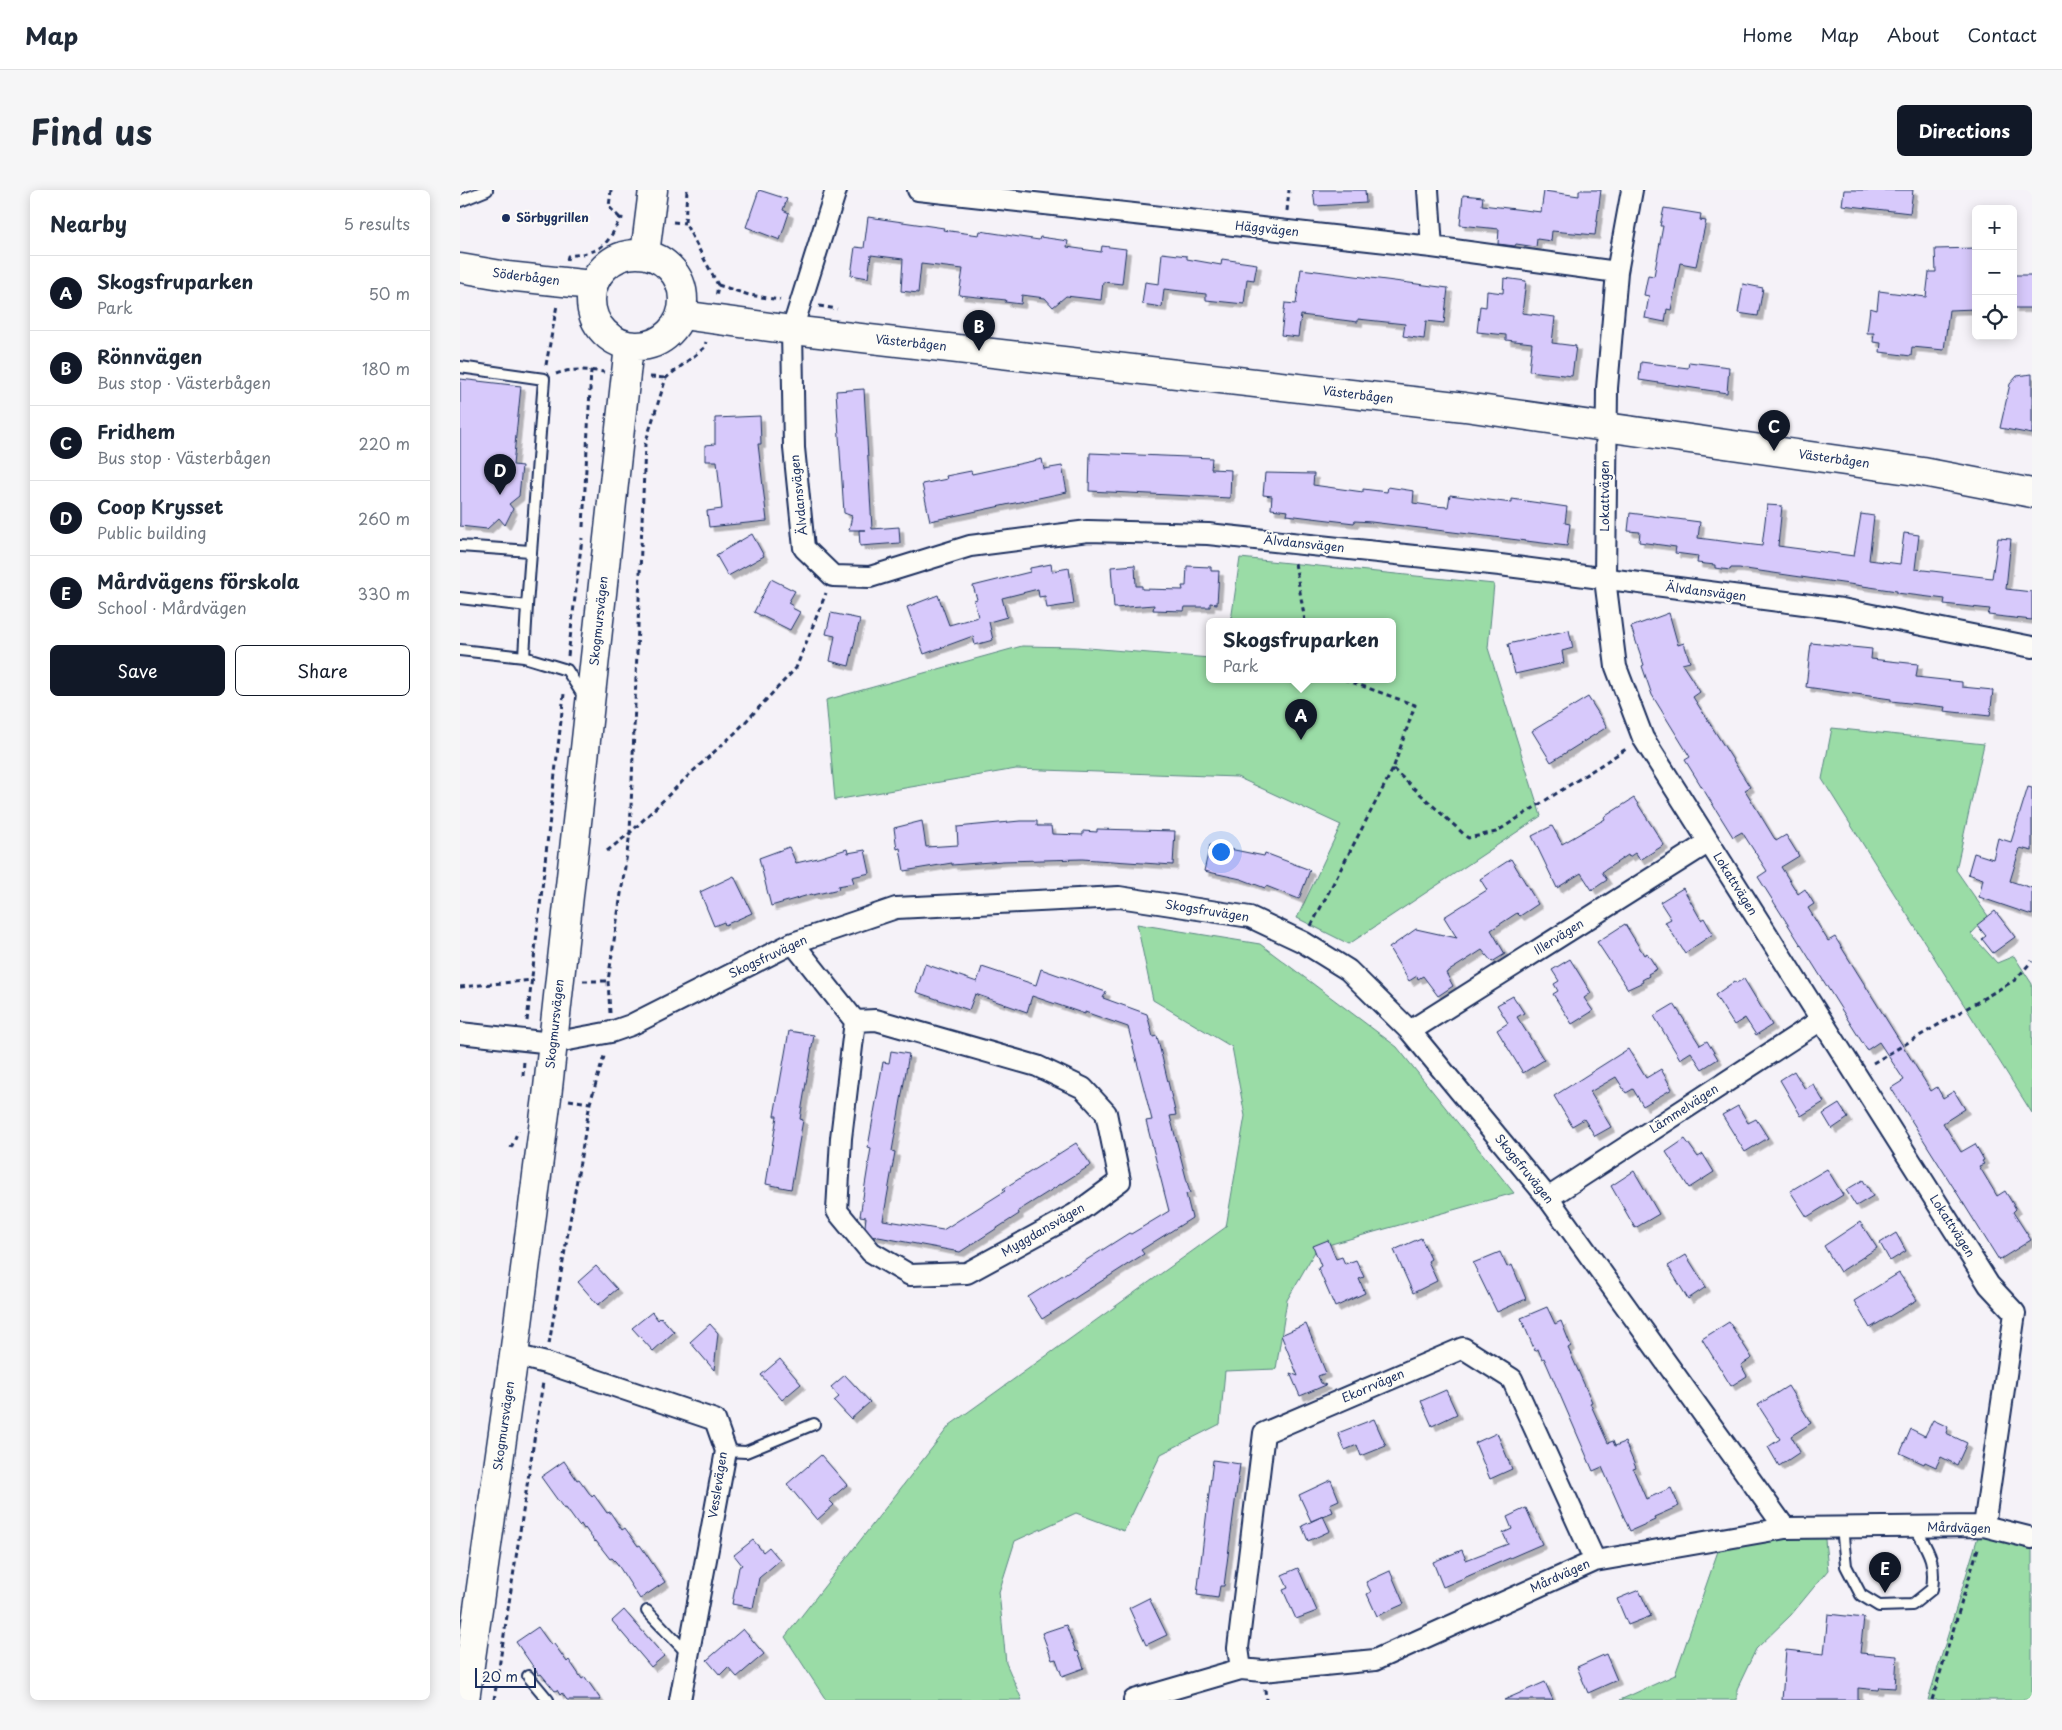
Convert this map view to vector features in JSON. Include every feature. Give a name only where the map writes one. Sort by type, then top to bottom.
[{"type":"street","points":[[645,254],[653,190]]},
{"type":"street","name":"Älvdansvägen","points":[[836,190],[792,330],[794,448],[804,548],[833,576],[870,577],[970,546],[1088,530],[1208,534],[1500,564],[1605,580],[1842,609],[2032,647]]},
{"type":"street","name":"Häggvägen","points":[[918,190],[1432,247],[1617,272]]},
{"type":"street","points":[[1428,190],[1432,247]]},
{"type":"street","name":"Lokattvägen","points":[[1632,190],[1617,272],[1605,428],[1605,580],[1616,667],[1644,738],[1708,842],[1989,1285],[2023,1310],[1984,1526]]},
{"type":"street","points":[[632,253],[645,254],[660,259],[673,269],[681,283],[684,299],[682,315],[676,327],[661,340],[642,346],[629,346],[614,341],[602,330],[593,317],[590,301],[592,285],[598,273],[607,264],[619,257],[632,253]]},
{"type":"street","name":"Söderbågen","points":[[460,268],[507,276],[592,285]]},
{"type":"street","name":"Västerbågen","points":[[682,315],[792,330],[1465,407],[1923,472],[2032,493]]},
{"type":"street","name":"Skogmursvägen","points":[[466,1700],[514,1355],[552,1043],[629,346]]},
{"type":"street","name":"Illervägen","points":[[1410,1031],[1708,842]]},
{"type":"street","name":"Skogsfruvägen","points":[[460,1033],[552,1043],[611,1032],[631,1025],[793,943],[896,908],[1119,897],[1250,917],[1303,942],[1348,970],[1410,1031],[1548,1198],[1785,1528]]},
{"type":"street","points":[[793,943],[855,1021]]},
{"type":"street","name":"Myggdansvägen","points":[[876,1020],[1037,1066],[1083,1088],[1106,1113],[1120,1180],[1075,1214],[967,1273],[910,1275],[871,1252],[837,1211],[841,1138],[855,1021],[876,1020]]},
{"type":"street","name":"Lämmelvägen","points":[[1548,1198],[1821,1020]]},
{"type":"street","name":"Ekorrvägen","points":[[1241,1669],[1238,1648],[1264,1433],[1463,1348],[1512,1379],[1595,1561]]},
{"type":"street","name":"Vesslevägen","points":[[514,1355],[546,1363],[715,1420],[726,1451],[680,1700]]},
{"type":"street","name":"Mårdvägen","points":[[1134,1700],[1241,1669],[1263,1671],[1375,1660],[1595,1561],[1785,1528],[1984,1526],[2032,1538]]},
{"type":"lane","points":[[460,201],[487,190]]},
{"type":"lane","points":[[460,367],[544,379],[530,551],[524,657]]},
{"type":"lane","points":[[460,546],[530,551]]},
{"type":"lane","points":[[460,598],[527,606]]},
{"type":"lane","points":[[460,650],[524,657],[567,670],[590,706]]},
{"type":"lane","points":[[726,1451],[746,1452],[814,1424]]},
{"type":"lane","points":[[1842,1528],[1846,1566],[1861,1595],[1879,1606],[1912,1605],[1932,1589],[1934,1570],[1928,1550],[1915,1527]]},
{"type":"lane","points":[[647,1611],[688,1654]]},
{"type":"lane","points":[[528,1676],[548,1700]]},
{"type":"path","points":[[611,190],[609,207],[620,218]]},
{"type":"path","points":[[685,223],[688,190]]},
{"type":"path","points":[[524,1077],[524,1041],[584,525],[591,370],[564,371],[544,379]]},
{"type":"path","points":[[494,1700],[546,1363],[590,1103],[611,1032],[608,982],[630,833],[645,444],[666,378]]},
{"type":"path","points":[[1292,542],[1305,618]]},
{"type":"path","points":[[607,851],[630,833],[690,773],[735,733],[796,668],[833,576]]},
{"type":"path","points":[[1303,942],[1393,769],[1415,705],[1354,683]]},
{"type":"path","points":[[1393,769],[1468,838],[1496,832],[1644,738]]},
{"type":"path","points":[[1855,1074],[2015,980],[2032,961]]},
{"type":"path","points":[[460,987],[532,980]]},
{"type":"path","points":[[510,1148],[521,1124]]},
{"type":"path","points":[[1932,1700],[1984,1526]]},
{"type":"green space","points":[[1240,558],[1494,584],[1488,648],[1541,816],[1349,944],[1297,918],[1341,825],[1237,777],[1016,769],[835,800],[826,700],[1022,646],[1076,647],[1206,658],[1206,683],[1396,683],[1396,618],[1231,618]]},
{"type":"green space","points":[[1832,728],[1984,744],[1956,870],[1988,916],[1971,934],[1997,963],[2014,956],[2032,984],[2032,1113],[1822,779]]},
{"type":"green space","points":[[1137,924],[1260,944],[1397,1047],[1514,1193],[1317,1248],[1287,1300],[1276,1369],[1225,1371],[1220,1424],[1161,1454],[1124,1531],[1076,1513],[1015,1541],[999,1592],[1006,1663],[1022,1700],[826,1700],[785,1637],[950,1425],[1226,1227],[1245,1116],[1232,1047],[1153,1000]]},
{"type":"green space","points":[[1824,1530],[1828,1570],[1791,1615],[1756,1649],[1737,1689],[1737,1700],[1620,1700],[1675,1675],[1718,1551],[1787,1534]]},
{"type":"green space","points":[[1980,1530],[2032,1540],[2032,1700],[1928,1700]]},
{"type":"building","points":[[759,190],[787,199],[783,210],[789,213],[780,240],[746,227]]},
{"type":"building","points":[[1313,190],[1365,190],[1366,203],[1315,206]]},
{"type":"building","points":[[1579,190],[1601,190],[1595,235],[1552,231],[1551,241],[1537,239],[1536,247],[1516,244],[1515,246],[1498,244],[1499,229],[1460,225],[1463,195],[1483,197],[1482,205],[1541,212],[1544,191],[1579,196]]},
{"type":"building","points":[[1844,190],[1913,190],[1910,213],[1842,205]]},
{"type":"building","points":[[1664,208],[1701,214],[1700,220],[1706,221],[1696,266],[1680,263],[1671,310],[1667,309],[1665,322],[1645,318],[1649,296],[1644,295],[1648,275],[1654,276],[1663,226],[1660,226]]},
{"type":"building","points":[[868,217],[979,235],[980,231],[1039,240],[1040,237],[1068,241],[1067,247],[1101,252],[1102,246],[1126,249],[1122,284],[1103,282],[1101,300],[1066,296],[1053,307],[1045,298],[1022,295],[1021,304],[1005,302],[1006,300],[959,295],[963,269],[921,264],[918,293],[901,291],[903,259],[871,255],[868,278],[851,275],[855,247],[864,248]]},
{"type":"building","points":[[1972,248],[1972,309],[1949,310],[1944,350],[1912,347],[1911,356],[1880,352],[1881,343],[1873,342],[1874,333],[1867,333],[1870,308],[1877,310],[1879,291],[1926,297],[1929,272],[1936,272],[1935,249]]},
{"type":"building","points":[[1162,253],[1187,256],[1187,259],[1221,265],[1222,259],[1257,264],[1254,280],[1247,279],[1244,304],[1206,300],[1206,294],[1164,289],[1162,307],[1142,304],[1145,282],[1159,284]]},
{"type":"building","points":[[1301,269],[1448,288],[1444,323],[1426,321],[1424,339],[1403,336],[1405,324],[1358,319],[1358,322],[1301,315],[1298,337],[1281,335],[1285,303],[1296,304]]},
{"type":"building","points":[[2017,275],[2032,275],[2032,308],[2017,308]]},
{"type":"building","points":[[1504,278],[1526,281],[1522,313],[1555,317],[1552,343],[1576,346],[1572,376],[1529,371],[1532,343],[1506,340],[1506,335],[1477,332],[1480,306],[1486,307],[1487,291],[1503,293]]},
{"type":"building","points":[[1743,284],[1763,288],[1758,316],[1738,313]]},
{"type":"building","points":[[1641,362],[1688,368],[1689,362],[1729,367],[1727,393],[1639,380]]},
{"type":"building","points":[[2032,374],[2032,434],[2000,428],[2010,384],[2017,376]]},
{"type":"building","points":[[460,379],[521,386],[513,465],[522,466],[519,496],[509,504],[513,509],[505,525],[499,518],[487,529],[460,526]]},
{"type":"building","points":[[864,389],[872,529],[899,527],[900,543],[860,546],[859,530],[849,530],[852,516],[844,513],[836,391]]},
{"type":"building","points":[[760,416],[761,444],[758,444],[767,521],[709,527],[707,511],[722,509],[717,461],[705,461],[705,445],[715,444],[715,418]]},
{"type":"building","points":[[1090,453],[1212,458],[1211,469],[1231,470],[1230,498],[1089,491]]},
{"type":"building","points":[[1042,459],[1044,469],[1062,466],[1067,492],[930,521],[922,484],[947,479],[946,476],[971,471],[972,474]]},
{"type":"building","points":[[1265,473],[1314,474],[1313,485],[1363,492],[1363,489],[1387,492],[1388,487],[1414,491],[1413,503],[1433,506],[1448,507],[1450,495],[1512,503],[1512,499],[1567,507],[1565,523],[1570,524],[1567,546],[1371,522],[1355,521],[1354,523],[1287,515],[1288,511],[1271,509],[1272,496],[1263,495]]},
{"type":"building","points":[[1767,505],[1782,506],[1778,546],[1854,556],[1861,514],[1874,516],[1869,560],[1900,564],[1904,533],[1919,535],[1915,569],[1992,578],[1998,538],[2011,539],[2006,589],[2032,592],[2032,620],[1988,615],[1990,609],[1944,604],[1945,599],[1897,593],[1897,591],[1739,568],[1731,568],[1730,570],[1715,568],[1715,565],[1697,563],[1698,556],[1675,553],[1676,547],[1639,542],[1640,532],[1628,531],[1630,513],[1700,522],[1698,538],[1762,546]]},
{"type":"building","points":[[752,534],[764,556],[728,576],[716,555]]},
{"type":"building","points":[[1051,564],[1052,571],[1069,568],[1074,604],[1047,608],[1045,596],[1039,597],[1038,589],[1002,598],[1007,617],[989,622],[993,640],[975,645],[973,636],[924,654],[907,607],[938,595],[949,625],[978,617],[974,600],[977,599],[973,586],[1030,572],[1030,568]]},
{"type":"building","points":[[1135,565],[1136,586],[1142,586],[1142,589],[1183,590],[1182,586],[1186,586],[1187,566],[1211,567],[1211,571],[1219,571],[1217,604],[1210,603],[1210,607],[1185,607],[1184,611],[1153,610],[1154,605],[1114,608],[1111,567]]},
{"type":"building","points":[[771,579],[795,591],[788,603],[793,606],[792,608],[800,612],[790,630],[754,612]]},
{"type":"building","points":[[831,613],[860,619],[849,666],[830,661],[835,636],[826,634]]},
{"type":"building","points":[[1669,613],[1678,645],[1684,643],[1690,662],[1682,664],[1700,692],[1693,697],[1750,787],[1745,790],[1776,841],[1786,835],[1799,856],[1781,867],[1798,894],[1805,889],[1814,904],[1808,908],[1828,941],[1835,937],[1931,1091],[1937,1087],[1943,1098],[1954,1091],[1965,1109],[1943,1123],[1961,1152],[1975,1144],[1984,1160],[1982,1161],[1984,1164],[1979,1166],[1997,1196],[2005,1191],[2016,1209],[2013,1212],[2031,1240],[1999,1260],[1891,1088],[1904,1080],[1879,1042],[1867,1050],[1758,877],[1767,871],[1742,832],[1733,837],[1685,760],[1690,757],[1652,695],[1631,627]]},
{"type":"building","points":[[1569,630],[1573,648],[1562,651],[1564,663],[1515,674],[1508,644]]},
{"type":"building","points":[[1811,643],[1872,649],[1871,659],[1918,664],[1916,677],[1962,682],[1962,687],[1993,690],[1990,716],[1944,711],[1945,707],[1891,701],[1891,699],[1806,687]]},
{"type":"building","points":[[1588,697],[1607,727],[1551,762],[1532,731]]},
{"type":"building","points":[[2028,787],[2032,788],[2032,851],[2020,848],[2010,881],[2032,888],[2032,915],[1979,897],[1983,879],[1968,874],[1974,853],[1993,859],[1998,838],[2011,842]]},
{"type":"building","points":[[1634,798],[1664,845],[1640,860],[1635,853],[1629,857],[1628,855],[1602,872],[1607,880],[1592,890],[1581,873],[1557,888],[1532,836],[1552,826],[1562,844],[1605,819],[1604,817]]},
{"type":"building","points":[[922,821],[926,847],[958,845],[957,827],[1020,821],[1037,821],[1037,826],[1051,826],[1052,834],[1083,835],[1083,831],[1097,832],[1097,829],[1175,831],[1173,865],[1082,859],[1003,861],[952,865],[952,863],[904,871],[900,848],[897,849],[894,828]]},
{"type":"building","points":[[1210,845],[1264,856],[1265,853],[1310,870],[1299,899],[1266,886],[1265,888],[1241,879],[1204,871]]},
{"type":"building","points":[[789,847],[796,863],[847,849],[848,853],[865,850],[870,873],[852,877],[854,883],[838,886],[839,889],[812,894],[771,906],[759,858]]},
{"type":"building","points":[[1511,859],[1538,904],[1520,916],[1517,913],[1491,930],[1505,954],[1492,962],[1482,950],[1446,973],[1453,986],[1438,996],[1423,976],[1418,979],[1417,976],[1409,981],[1389,948],[1416,929],[1457,938],[1444,917],[1487,890],[1480,879]]},
{"type":"building","points":[[734,876],[752,913],[725,925],[724,922],[714,926],[700,892]]},
{"type":"building","points":[[1683,888],[1701,920],[1704,918],[1713,934],[1685,953],[1665,922],[1671,919],[1660,902]]},
{"type":"building","points":[[1995,911],[2015,937],[1993,953],[1982,939],[1986,936],[1977,925]]},
{"type":"building","points":[[1625,924],[1644,955],[1647,953],[1657,969],[1648,974],[1649,976],[1642,980],[1643,982],[1628,989],[1597,942]]},
{"type":"building","points":[[1570,959],[1591,993],[1584,998],[1593,1011],[1572,1024],[1553,994],[1558,991],[1554,984],[1559,981],[1552,970]]},
{"type":"building","points":[[925,964],[977,982],[982,967],[1036,985],[1041,969],[1106,992],[1103,998],[1147,1014],[1153,1037],[1157,1036],[1176,1115],[1170,1116],[1190,1193],[1186,1194],[1192,1218],[1141,1250],[1144,1254],[1042,1319],[1028,1297],[1129,1233],[1131,1234],[1169,1211],[1146,1121],[1152,1120],[1128,1027],[1032,996],[1027,1012],[975,994],[969,1010],[916,992]]},
{"type":"building","points":[[1744,979],[1772,1025],[1756,1035],[1745,1018],[1734,1025],[1715,995],[1735,981],[1736,983]]},
{"type":"building","points":[[1513,996],[1524,1013],[1517,1017],[1544,1060],[1523,1073],[1497,1030],[1508,1023],[1497,1005]]},
{"type":"building","points":[[1674,1004],[1700,1045],[1707,1041],[1718,1059],[1702,1069],[1691,1052],[1680,1059],[1654,1016]]},
{"type":"building","points":[[789,1031],[814,1035],[800,1119],[803,1120],[791,1189],[766,1184],[777,1116],[774,1116]]},
{"type":"building","points":[[1628,1049],[1646,1078],[1661,1069],[1672,1089],[1643,1106],[1633,1089],[1626,1093],[1616,1077],[1590,1092],[1611,1127],[1595,1136],[1584,1119],[1572,1126],[1554,1096]]},
{"type":"building","points":[[891,1051],[909,1054],[892,1151],[895,1152],[883,1220],[943,1230],[1076,1143],[1091,1165],[1018,1211],[1019,1214],[960,1252],[873,1236],[865,1226],[866,1217],[860,1216],[871,1148],[868,1147],[883,1062],[889,1063]]},
{"type":"building","points":[[1794,1071],[1805,1089],[1813,1084],[1824,1102],[1801,1116],[1780,1080]]},
{"type":"building","points":[[1839,1104],[1848,1118],[1832,1129],[1823,1114]]},
{"type":"building","points":[[1738,1106],[1748,1123],[1756,1119],[1768,1138],[1745,1152],[1722,1115]]},
{"type":"building","points":[[1685,1139],[1698,1157],[1703,1154],[1714,1172],[1689,1188],[1666,1152]]},
{"type":"building","points":[[1827,1169],[1843,1195],[1807,1217],[1790,1191]]},
{"type":"building","points":[[1634,1171],[1659,1214],[1635,1228],[1611,1186]]},
{"type":"building","points":[[1863,1180],[1873,1196],[1856,1206],[1846,1190]]},
{"type":"building","points":[[1860,1222],[1877,1248],[1840,1272],[1824,1246]]},
{"type":"building","points":[[1896,1233],[1906,1251],[1890,1261],[1880,1243]]},
{"type":"building","points":[[1421,1238],[1431,1259],[1428,1261],[1437,1281],[1413,1293],[1394,1250]]},
{"type":"building","points":[[1328,1240],[1336,1259],[1342,1257],[1345,1264],[1356,1260],[1364,1277],[1359,1279],[1365,1293],[1335,1307],[1318,1268],[1321,1266],[1313,1246]]},
{"type":"building","points":[[1500,1252],[1507,1267],[1512,1265],[1526,1299],[1497,1312],[1473,1263]]},
{"type":"building","points":[[1686,1255],[1706,1287],[1688,1299],[1668,1266]]},
{"type":"building","points":[[596,1266],[617,1289],[598,1305],[578,1282]]},
{"type":"building","points":[[1899,1273],[1917,1300],[1870,1328],[1854,1301]]},
{"type":"building","points":[[1547,1307],[1555,1324],[1561,1321],[1571,1346],[1568,1348],[1608,1443],[1613,1441],[1615,1446],[1625,1442],[1636,1468],[1633,1469],[1646,1499],[1671,1488],[1679,1506],[1654,1517],[1655,1520],[1630,1531],[1602,1467],[1593,1471],[1544,1358],[1542,1359],[1538,1349],[1535,1351],[1521,1318]]},
{"type":"building","points":[[652,1312],[658,1320],[661,1317],[674,1332],[653,1351],[632,1328]]},
{"type":"building","points":[[1729,1322],[1752,1358],[1741,1365],[1747,1376],[1731,1386],[1702,1339]]},
{"type":"building","points":[[710,1324],[718,1333],[714,1370],[690,1342]]},
{"type":"building","points":[[1306,1324],[1326,1373],[1318,1376],[1321,1383],[1326,1385],[1300,1396],[1290,1373],[1298,1376],[1281,1335]]},
{"type":"building","points":[[780,1359],[801,1384],[782,1400],[761,1375]]},
{"type":"building","points":[[845,1375],[870,1402],[851,1419],[834,1401],[839,1397],[831,1387]]},
{"type":"building","points":[[1788,1386],[1811,1423],[1791,1436],[1800,1452],[1779,1466],[1768,1447],[1780,1439],[1758,1405]]},
{"type":"building","points":[[1446,1390],[1457,1414],[1432,1426],[1421,1401]]},
{"type":"building","points":[[1374,1419],[1386,1446],[1361,1456],[1357,1445],[1345,1450],[1338,1433]]},
{"type":"building","points":[[1933,1420],[1948,1427],[1946,1433],[1967,1443],[1957,1465],[1941,1457],[1936,1467],[1925,1462],[1924,1464],[1900,1453],[1911,1429],[1925,1436]]},
{"type":"building","points":[[1497,1433],[1512,1469],[1490,1479],[1475,1443]]},
{"type":"building","points":[[821,1455],[847,1485],[829,1500],[834,1505],[817,1520],[787,1484]]},
{"type":"building","points":[[1213,1460],[1240,1464],[1224,1586],[1220,1586],[1218,1598],[1197,1595]]},
{"type":"building","points":[[564,1461],[592,1497],[594,1495],[607,1513],[610,1512],[622,1530],[625,1528],[638,1546],[640,1545],[665,1582],[640,1599],[616,1562],[612,1558],[610,1559],[585,1528],[581,1524],[579,1526],[566,1508],[564,1509],[541,1477]]},
{"type":"building","points":[[1331,1480],[1339,1500],[1330,1504],[1333,1512],[1311,1521],[1299,1495]]},
{"type":"building","points":[[1526,1508],[1542,1544],[1443,1587],[1433,1562],[1462,1550],[1466,1560],[1508,1544],[1503,1533],[1512,1529],[1507,1517]]},
{"type":"building","points":[[1323,1516],[1330,1531],[1308,1541],[1302,1526]]},
{"type":"building","points":[[753,1540],[763,1552],[769,1547],[780,1560],[759,1578],[753,1608],[732,1604],[739,1567],[742,1565],[734,1555]]},
{"type":"building","points":[[1298,1568],[1317,1611],[1296,1619],[1283,1590],[1288,1588],[1282,1575]]},
{"type":"building","points":[[1390,1571],[1404,1604],[1377,1616],[1367,1594],[1371,1592],[1366,1582]]},
{"type":"building","points":[[1639,1590],[1651,1616],[1628,1625],[1617,1599]]},
{"type":"building","points":[[1149,1598],[1167,1635],[1146,1645],[1129,1608]]},
{"type":"building","points":[[624,1610],[664,1656],[651,1667],[612,1621]]},
{"type":"building","points":[[1828,1614],[1864,1618],[1860,1653],[1897,1656],[1895,1688],[1879,1687],[1878,1690],[1858,1688],[1858,1700],[1782,1700],[1786,1650],[1824,1654]]},
{"type":"building","points":[[1066,1625],[1084,1668],[1062,1676],[1056,1659],[1052,1660],[1042,1633]]},
{"type":"building","points":[[538,1627],[551,1645],[554,1644],[567,1662],[569,1660],[582,1679],[585,1677],[601,1700],[567,1700],[562,1693],[560,1695],[557,1690],[555,1691],[541,1674],[539,1675],[516,1642]]},
{"type":"building","points":[[743,1629],[764,1654],[737,1677],[728,1667],[720,1675],[707,1660]]},
{"type":"building","points":[[1606,1654],[1617,1680],[1588,1693],[1577,1667]]},
{"type":"building","points":[[1545,1682],[1553,1700],[1504,1700]]},
{"type":"place","name":"Sörbygrillen","points":[[506,218]]},
{"type":"place","name":"Rönnvägen","points":[[979,351]]},
{"type":"place","name":"Fridhem","points":[[1774,451]]},
{"type":"place","name":"Coop Krysset","points":[[500,495]]},
{"type":"place","name":"Skogsfruparken","points":[[1301,740]]},
{"type":"place","name":"Mårdvägens förskola","points":[[1885,1593]]}]
